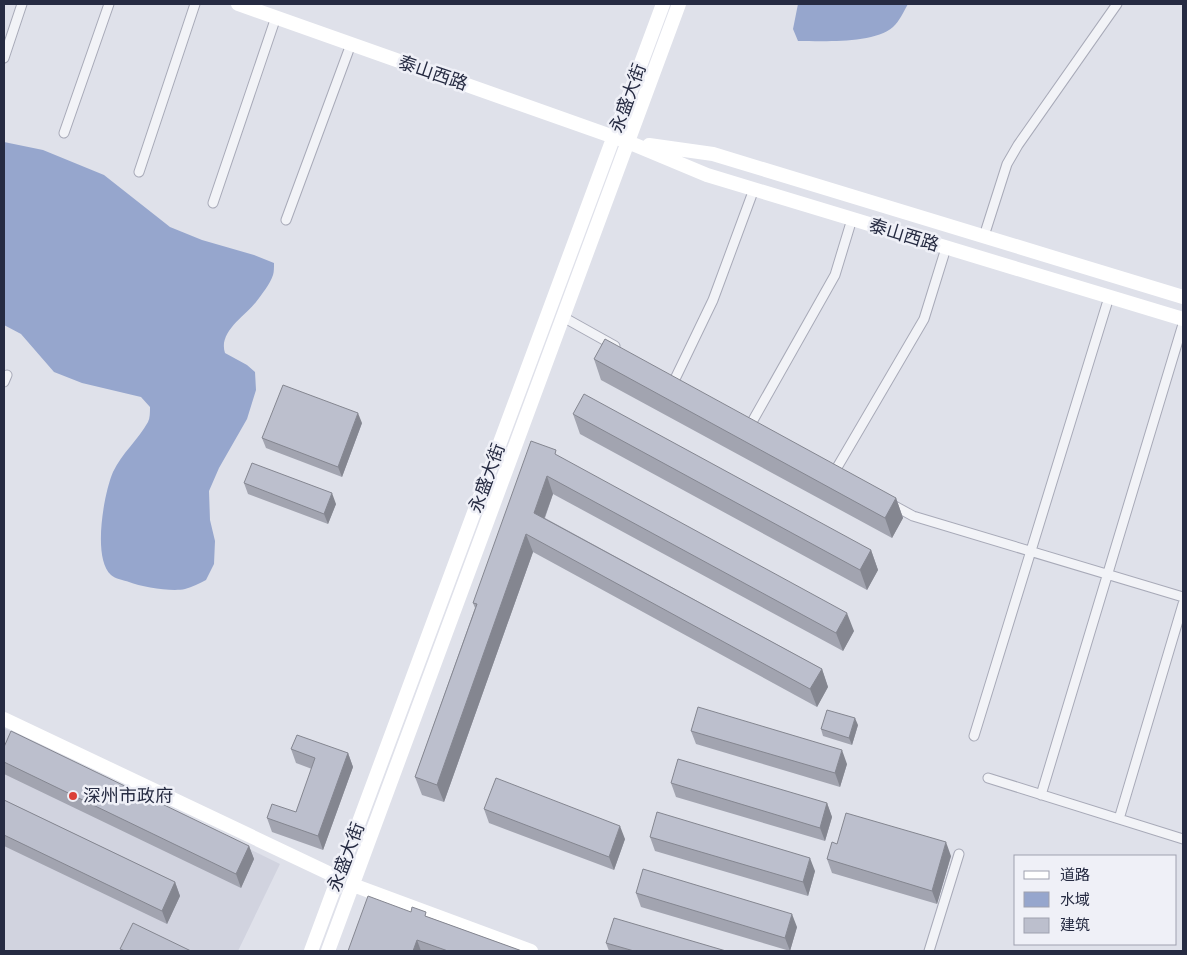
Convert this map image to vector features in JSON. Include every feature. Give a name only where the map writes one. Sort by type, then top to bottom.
[{"type":"main road","name":"泰山西路","points":[[238,4],[614,136],[707,175],[1183,319]]},
{"type":"main road","name":"永盛大街","points":[[311,951],[663,4]]},
{"type":"main road","name":"永盛大街","points":[[328,951],[679,4]]},
{"type":"main road","name":"泰山西路","points":[[628,142],[713,154],[1183,296]]},
{"type":"main road","points":[[4,719],[339,878]]},
{"type":"main road","points":[[353,884],[531,951]]},
{"type":"street","points":[[4,58],[22,4]]},
{"type":"street","points":[[64,133],[109,4]]},
{"type":"street","points":[[138,172],[195,4]]},
{"type":"street","points":[[984,236],[1007,164],[1018,145],[1117,4]]},
{"type":"street","points":[[213,203],[276,17]]},
{"type":"street","points":[[286,220],[351,44]]},
{"type":"street","points":[[666,374],[679,381],[713,300],[754,189]]},
{"type":"street","points":[[743,417],[756,424],[835,274],[852,219]]},
{"type":"street","points":[[834,471],[924,320],[946,248]]},
{"type":"street","points":[[974,736],[1109,297]]},
{"type":"street","points":[[564,316],[624,350]]},
{"type":"street","points":[[1041,795],[1183,324]]},
{"type":"street","points":[[881,498],[913,516],[1183,597]]},
{"type":"street","points":[[1119,819],[1183,604]]},
{"type":"street","points":[[988,778],[1183,839]]},
{"type":"street","points":[[929,951],[959,854]]},
{"type":"shaded area","name":"深州市政府","points":[[4,728],[280,864],[238,951],[4,951]]},
{"type":"water","points":[[798,4],[908,4],[893,27],[874,36],[848,40],[798,41],[793,29]]},
{"type":"water","points":[[4,142],[43,150],[104,175],[170,227],[202,240],[254,255],[274,263],[273,275],[268,285],[225,338],[225,353],[247,365],[255,372],[256,390],[247,419],[219,468],[209,491],[210,520],[215,541],[214,564],[206,580],[193,586],[173,590],[141,586],[115,578],[105,567],[101,540],[106,495],[117,465],[148,422],[150,407],[141,397],[82,383],[54,372],[21,334],[4,325]]},
{"type":"building","points":[[605,339],[896,498],[885,518],[594,359]]},
{"type":"building","points":[[283,385],[358,413],[338,467],[262,438]]},
{"type":"building","points":[[584,394],[871,550],[860,570],[573,414]]},
{"type":"building","points":[[531,441],[556,450],[555,454],[847,613],[836,633],[547,476],[534,513],[822,669],[810,689],[526,534],[437,785],[415,777],[477,604],[473,603]]},
{"type":"building","points":[[252,463],[332,493],[324,514],[244,483]]},
{"type":"building","points":[[698,707],[842,750],[835,773],[691,731]]},
{"type":"building","points":[[827,710],[855,718],[849,738],[821,729]]},
{"type":"building","points":[[11,731],[249,846],[236,874],[4,762],[4,747]]},
{"type":"building","points":[[297,735],[348,753],[318,836],[267,818],[272,804],[296,812],[315,758],[291,749]]},
{"type":"building","points":[[678,759],[827,803],[820,828],[671,783]]},
{"type":"building","points":[[496,778],[620,826],[609,857],[484,809]]},
{"type":"building","points":[[4,800],[175,882],[162,911],[4,835]]},
{"type":"building","points":[[657,812],[810,858],[803,882],[650,837]]},
{"type":"building","points":[[846,813],[946,842],[932,891],[827,859],[832,842],[837,844]]},
{"type":"building","points":[[643,869],[792,914],[785,938],[636,893]]},
{"type":"building","points":[[368,896],[411,912],[412,907],[426,912],[425,916],[522,951],[448,951],[417,940],[413,951],[348,951]]},
{"type":"building","points":[[614,918],[726,951],[634,951],[606,943]]},
{"type":"building","points":[[133,923],[191,951],[125,951],[120,949]]},
{"type":"place","name":"深州市政府","points":[[73,796]]}]
